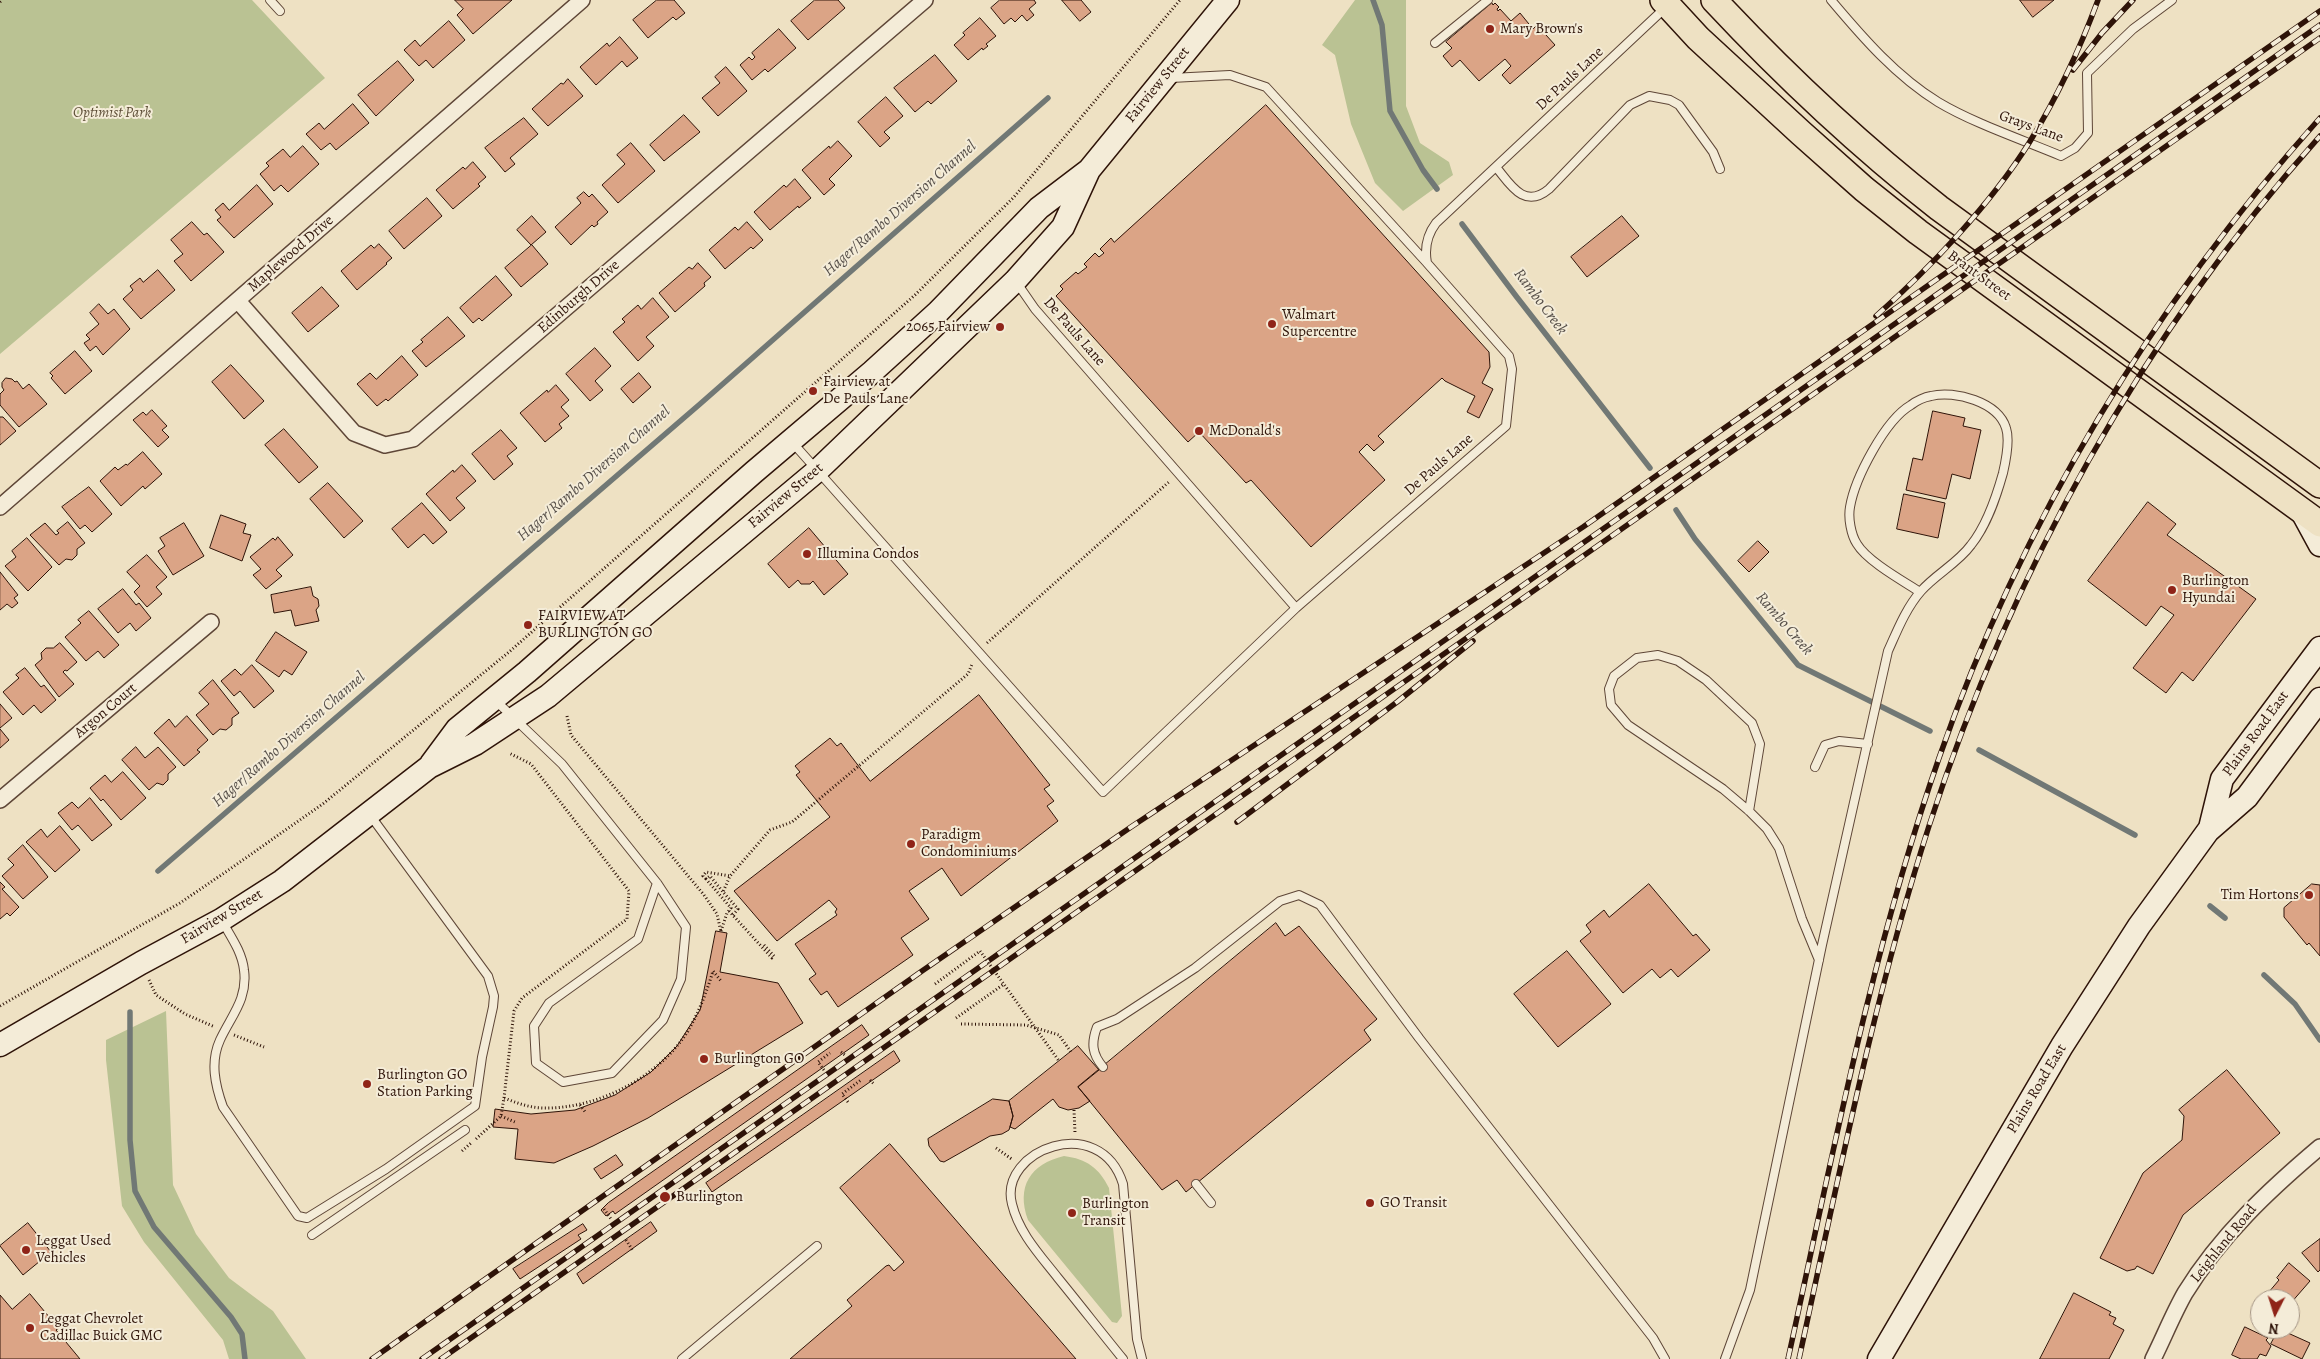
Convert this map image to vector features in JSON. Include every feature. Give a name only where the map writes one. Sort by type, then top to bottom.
[{"type":"main road","name":"Fairview Street","points":[[429,767],[458,729],[493,698],[527,672],[938,312],[1039,208],[1088,170],[1228,0]]},
{"type":"main road","name":"Brant Street","points":[[1714,0],[1798,87],[1895,174],[2320,485]]},
{"type":"main road","name":"Brant Street","points":[[1668,2],[1698,38],[1864,189],[1918,232],[2310,517]]},
{"type":"main road","name":"Fairview Street","points":[[0,1045],[141,963],[221,920],[282,881],[370,815],[429,767],[475,744],[548,696],[818,470],[1016,281],[1063,227],[1088,170]]},
{"type":"main road","points":[[2310,517],[2320,545]]},
{"type":"main road","name":"Plains Road East","points":[[2210,828],[2222,779],[2320,648]]},
{"type":"main road","name":"Plains Road East","points":[[1879,1359],[2062,1046],[2139,926],[2210,828],[2247,797],[2320,699]]},
{"type":"street","name":"Maplewood Drive","points":[[0,507],[582,0]]},
{"type":"street","name":"Edinburgh Drive","points":[[238,301],[354,433],[385,445],[413,439],[925,0]]},
{"type":"street","name":"Argon Court","points":[[0,800],[212,622]]},
{"type":"street","name":"Leighland Road","points":[[2153,1359],[2185,1294],[2205,1264],[2256,1204],[2320,1147]]},
{"type":"lane","points":[[270,0],[280,11]]},
{"type":"lane","points":[[1435,43],[1488,0]]},
{"type":"lane","name":"Grays Lane","points":[[1831,0],[1873,49],[1922,91],[1964,115],[2060,156],[2075,148],[2088,133],[2087,73],[2133,29],[2172,0]]},
{"type":"lane","name":"De Pauls Lane","points":[[1016,281],[1035,309],[1296,608],[1506,426],[1512,370],[1509,356],[1427,262],[1425,247],[1430,231],[1668,2]]},
{"type":"lane","points":[[1164,78],[1230,75],[1266,87],[1427,262]]},
{"type":"lane","points":[[1496,167],[1519,194],[1532,198],[1538,196],[1549,190],[1630,105],[1650,96],[1670,100],[1679,105],[1713,152],[1720,169]]},
{"type":"lane","points":[[1725,1359],[1750,1290],[1818,960],[1888,651],[1900,624],[1920,592],[1971,546],[1988,519],[2003,473],[2007,429],[2002,418],[1991,408],[1973,400],[1949,395],[1931,396],[1910,405],[1884,430],[1860,479],[1850,507],[1850,521],[1857,545],[1882,568],[1920,592]]},
{"type":"lane","points":[[791,442],[818,470],[1103,792],[1296,608]]},
{"type":"lane","points":[[1749,811],[1760,744],[1752,723],[1706,680],[1678,661],[1658,656],[1637,658],[1614,676],[1609,689],[1610,705],[1628,725],[1723,789],[1767,829],[1779,848],[1802,919],[1818,960]]},
{"type":"lane","points":[[493,698],[562,764],[657,883],[686,927],[681,979],[663,1020],[612,1073],[563,1082],[536,1063],[534,1026],[549,1003],[638,939],[657,883]]},
{"type":"lane","points":[[1815,767],[1825,745],[1840,741],[1868,744]]},
{"type":"lane","points":[[221,920],[239,953],[245,978],[240,1004],[219,1042],[215,1061],[218,1094],[223,1107],[298,1216],[307,1218],[315,1215],[407,1155],[475,1106],[482,1057],[493,1007],[494,996],[488,976],[370,815]]},
{"type":"lane","points":[[1103,1067],[1097,1061],[1092,1042],[1097,1027],[1117,1019],[1195,968],[1280,901],[1299,895],[1320,904],[1419,1038],[1653,1338],[1665,1359]]},
{"type":"lane","points":[[312,1235],[464,1130]]},
{"type":"lane","points":[[1123,1359],[1025,1235],[1011,1203],[1010,1191],[1022,1166],[1042,1150],[1057,1144],[1076,1144],[1088,1147],[1111,1160],[1120,1177],[1125,1207],[1137,1339],[1142,1359]]},
{"type":"lane","points":[[1196,1184],[1211,1203]]},
{"type":"lane","points":[[682,1359],[816,1246]]},
{"type":"path","points":[[0,1006],[180,903],[230,869],[324,803],[509,652],[922,288],[1014,197],[1180,0]]},
{"type":"path","points":[[723,892],[730,876],[770,830],[792,822],[968,674],[978,652],[1178,474]]},
{"type":"path","points":[[566,716],[571,735],[718,914],[721,932],[726,913],[731,908],[703,876],[706,872],[730,876]]},
{"type":"path","points":[[504,1098],[514,1011],[522,998],[627,919],[628,891],[531,764],[509,752]]},
{"type":"path","points":[[706,879],[710,876],[738,910],[733,914]]},
{"type":"path","points":[[729,910],[772,958],[774,956],[764,945]]},
{"type":"path","points":[[935,984],[980,951],[1059,1061]]},
{"type":"path","points":[[141,963],[156,995],[185,1014],[264,1047]]},
{"type":"path","points":[[956,1018],[1004,984]]},
{"type":"path","points":[[960,1024],[1026,1025],[1058,1035],[1071,1052]]},
{"type":"path","points":[[841,1052],[845,1055]]},
{"type":"path","points":[[824,1070],[818,1062],[830,1053]]},
{"type":"path","points":[[848,1102],[842,1094],[861,1080]]},
{"type":"path","points":[[870,1080],[874,1084]]},
{"type":"path","points":[[580,1105],[586,1113]]},
{"type":"path","points":[[1074,1110],[1076,1144]]},
{"type":"path","points":[[501,1116],[515,1122]]},
{"type":"path","points":[[996,1148],[1022,1166]]},
{"type":"path","points":[[604,1209],[611,1219]]},
{"type":"path","points":[[626,1240],[633,1251]]},
{"type":"green space","name":"Optimist Park","points":[[0,0],[252,0],[325,78],[0,354]]},
{"type":"green space","points":[[1355,0],[1406,0],[1406,106],[1420,143],[1449,162],[1453,175],[1403,211],[1375,183],[1351,124],[1335,55],[1322,45]]},
{"type":"green space","points":[[166,1011],[173,1185],[196,1234],[229,1278],[273,1311],[306,1359],[229,1359],[223,1340],[144,1242],[122,1206],[106,1060],[106,1040]]},
{"type":"green space","points":[[1064,1156],[1086,1162],[1101,1175],[1109,1188],[1122,1316],[1117,1323],[1112,1322],[1028,1220],[1024,1197],[1025,1187],[1029,1179],[1042,1165]]},
{"type":"building","points":[[455,0],[512,0],[473,34],[457,15],[463,9]]},
{"type":"building","points":[[657,0],[674,0],[685,13],[676,20],[673,17],[648,38],[633,20]]},
{"type":"building","points":[[815,0],[838,0],[845,8],[808,40],[791,21]]},
{"type":"building","points":[[1000,0],[1034,0],[1036,3],[1029,9],[1034,15],[1027,21],[1022,15],[1015,22],[1011,18],[1004,24],[991,8]]},
{"type":"building","points":[[1062,0],[1081,0],[1091,12],[1080,21]]},
{"type":"building","points":[[2020,0],[2054,0],[2033,17]]},
{"type":"building","points":[[1492,3],[1493,5],[1495,3],[1499,7],[1498,11],[1500,9],[1511,21],[1520,13],[1533,29],[1537,25],[1555,45],[1510,84],[1502,75],[1511,66],[1505,59],[1479,81],[1460,60],[1452,67],[1443,56],[1452,48],[1446,42]]},
{"type":"building","points":[[980,18],[996,36],[986,44],[988,46],[983,50],[982,48],[968,60],[954,45],[965,35],[963,33]]},
{"type":"building","points":[[449,21],[465,40],[433,68],[426,60],[419,66],[404,50],[415,40],[420,46]]},
{"type":"building","points":[[779,29],[796,48],[768,72],[765,69],[752,80],[740,65],[749,57],[752,60],[755,57],[752,53]]},
{"type":"building","points":[[620,37],[638,58],[627,67],[622,61],[596,85],[580,67],[607,43],[609,46]]},
{"type":"building","points":[[935,55],[957,81],[931,104],[928,101],[915,112],[894,88]]},
{"type":"building","points":[[398,61],[414,80],[376,116],[358,95]]},
{"type":"building","points":[[726,67],[747,91],[718,116],[702,98],[720,83],[715,77]]},
{"type":"building","points":[[568,79],[583,96],[548,126],[532,109]]},
{"type":"building","points":[[886,97],[903,116],[884,132],[890,138],[880,147],[858,122]]},
{"type":"building","points":[[353,104],[369,123],[336,150],[330,143],[321,150],[306,134],[319,123],[324,129]]},
{"type":"building","name":"Walmart Supercentre","points":[[1266,105],[1489,352],[1490,367],[1482,383],[1493,389],[1479,418],[1467,412],[1475,396],[1442,378],[1378,436],[1384,442],[1374,451],[1367,444],[1359,452],[1385,480],[1311,547],[1251,480],[1246,483],[1199,432],[1188,442],[1056,296],[1063,289],[1060,286],[1076,272],[1078,274],[1087,267],[1084,264],[1095,253],[1099,257],[1104,253],[1100,249],[1111,238],[1114,242]]},
{"type":"building","points":[[684,115],[700,132],[664,161],[650,145]]},
{"type":"building","points":[[524,118],[538,134],[510,158],[515,164],[505,172],[485,148]]},
{"type":"building","points":[[838,141],[852,156],[829,179],[835,185],[824,195],[802,170],[829,146],[830,148]]},
{"type":"building","points":[[631,143],[655,171],[618,203],[602,185],[625,164],[617,155]]},
{"type":"building","points":[[303,146],[319,164],[288,192],[281,185],[274,191],[260,174],[269,166],[266,163],[283,149],[290,157]]},
{"type":"building","points":[[473,162],[486,177],[478,184],[480,186],[453,209],[436,190],[463,167],[465,169]]},
{"type":"building","points":[[795,179],[811,198],[799,208],[798,206],[770,230],[754,212],[784,185],[786,187]]},
{"type":"building","points":[[257,185],[273,204],[234,238],[217,220],[221,217],[215,210],[223,203],[229,210]]},
{"type":"building","points":[[584,192],[589,197],[592,194],[608,212],[597,222],[598,224],[594,227],[592,225],[571,245],[555,227],[581,203],[577,198]]},
{"type":"building","points":[[427,198],[442,216],[404,249],[389,231]]},
{"type":"building","points":[[532,216],[546,232],[531,245],[517,230]]},
{"type":"building","points":[[1622,216],[1639,236],[1587,277],[1571,257]]},
{"type":"building","points":[[192,222],[204,235],[207,233],[224,252],[191,281],[174,261],[183,254],[171,240]]},
{"type":"building","points":[[747,222],[763,240],[753,249],[751,247],[725,269],[709,250],[735,227],[738,230]]},
{"type":"building","points":[[379,244],[392,258],[357,290],[341,271],[371,245],[374,248]]},
{"type":"building","points":[[532,245],[548,264],[521,287],[505,268]]},
{"type":"building","points":[[698,263],[711,277],[704,283],[705,286],[675,312],[659,293],[689,267],[692,269]]},
{"type":"building","points":[[158,270],[175,290],[141,319],[123,299],[133,290],[130,286],[140,278],[143,282]]},
{"type":"building","points":[[496,276],[512,295],[482,321],[479,318],[473,323],[460,308]]},
{"type":"building","points":[[322,287],[339,306],[308,332],[292,313]]},
{"type":"building","points":[[653,298],[669,317],[646,337],[654,346],[638,361],[613,332],[625,322],[622,319],[638,305],[641,309]]},
{"type":"building","points":[[99,304],[108,314],[114,309],[130,329],[103,355],[96,346],[90,351],[84,343],[90,339],[86,335],[99,324],[90,313]]},
{"type":"building","points":[[448,317],[465,336],[426,367],[412,351],[423,342],[421,340]]},
{"type":"building","points":[[595,348],[611,366],[595,381],[603,390],[590,401],[566,374]]},
{"type":"building","points":[[75,351],[92,371],[65,394],[51,378],[53,376],[50,373]]},
{"type":"building","points":[[402,356],[418,375],[388,401],[386,399],[377,406],[357,384],[370,373],[376,379]]},
{"type":"building","points":[[231,365],[264,401],[244,419],[212,382]]},
{"type":"building","points":[[639,373],[651,387],[633,403],[621,389]]},
{"type":"building","points":[[6,378],[17,381],[23,389],[29,384],[47,404],[19,427],[0,405],[0,394],[4,390],[2,383]]},
{"type":"building","points":[[556,385],[569,400],[561,407],[569,416],[559,424],[562,428],[545,442],[520,413],[547,390],[548,392]]},
{"type":"building","points":[[152,410],[167,426],[162,430],[169,437],[158,447],[133,420],[143,412],[146,415]]},
{"type":"building","points":[[1933,411],[1965,418],[1963,426],[1981,430],[1970,479],[1952,474],[1946,499],[1906,490],[1913,458],[1922,460]]},
{"type":"building","points":[[0,417],[3,417],[16,431],[0,445]]},
{"type":"building","points":[[284,429],[318,467],[299,483],[265,445]]},
{"type":"building","points":[[501,430],[517,448],[507,456],[513,464],[494,480],[472,454]]},
{"type":"building","points":[[143,452],[162,474],[145,489],[143,486],[121,506],[100,481],[115,467],[118,470]]},
{"type":"building","points":[[462,465],[476,481],[456,498],[465,508],[450,521],[426,494],[453,470],[454,472]]},
{"type":"building","points":[[328,483],[363,521],[344,538],[310,499]]},
{"type":"building","points":[[89,487],[112,514],[92,532],[85,525],[80,529],[62,507]]},
{"type":"building","points":[[1904,494],[1945,503],[1938,538],[1897,529]]},
{"type":"building","name":"Burlington Hyundai","points":[[2148,502],[2176,524],[2167,535],[2256,599],[2193,681],[2182,672],[2166,693],[2133,668],[2174,615],[2161,606],[2146,626],[2088,581]]},
{"type":"building","points":[[422,503],[447,532],[433,544],[424,534],[408,548],[392,529]]},
{"type":"building","points":[[221,515],[246,524],[243,533],[251,535],[242,561],[210,548]]},
{"type":"building","points":[[68,522],[85,543],[77,549],[77,555],[72,560],[66,559],[59,565],[30,535],[45,523],[56,535],[59,533],[57,531]]},
{"type":"building","points":[[184,523],[204,556],[173,575],[158,551],[165,546],[160,538]]},
{"type":"building","points":[[809,528],[848,574],[824,595],[813,581],[810,584],[801,584],[798,580],[789,588],[768,564]]},
{"type":"building","points":[[278,537],[293,555],[276,570],[282,576],[266,589],[253,575],[261,569],[250,557],[273,538],[275,540]]},
{"type":"building","points":[[27,538],[52,567],[28,591],[5,566],[16,557],[12,551]]},
{"type":"building","points":[[1758,541],[1769,552],[1749,572],[1738,561]]},
{"type":"building","points":[[147,555],[167,577],[156,587],[162,594],[147,607],[134,592],[140,586],[127,572]]},
{"type":"building","points":[[0,572],[18,595],[14,598],[18,603],[12,608],[7,604],[0,610]]},
{"type":"building","points":[[311,587],[313,596],[318,599],[319,606],[316,610],[319,621],[295,626],[291,610],[274,613],[271,595]]},
{"type":"building","points":[[123,589],[136,605],[139,603],[151,618],[136,631],[130,623],[118,633],[98,609]]},
{"type":"building","points":[[89,611],[119,645],[104,658],[98,651],[86,661],[65,637],[81,623],[78,620]]},
{"type":"building","points":[[276,632],[307,652],[292,675],[284,670],[279,677],[256,661]]},
{"type":"building","points":[[60,643],[77,662],[67,671],[63,672],[74,684],[59,697],[35,665],[42,659],[41,653],[46,648],[53,648]]},
{"type":"building","points":[[252,665],[274,691],[254,708],[240,691],[234,696],[221,681],[235,669],[241,675]]},
{"type":"building","points":[[25,668],[41,687],[44,685],[56,700],[41,713],[34,705],[23,715],[3,692],[19,678],[16,675]]},
{"type":"building","points":[[213,680],[239,713],[232,718],[232,725],[226,730],[220,729],[213,735],[196,715],[209,704],[199,693]]},
{"type":"building","name":"Paradigm Condominiums","points":[[979,695],[1050,785],[1044,789],[1054,801],[1047,806],[1058,821],[961,896],[942,868],[909,891],[929,919],[901,938],[913,955],[838,1007],[827,991],[821,995],[809,979],[816,974],[795,944],[837,915],[835,912],[837,909],[829,900],[777,941],[734,891],[830,817],[796,775],[800,772],[795,766],[830,738],[837,746],[841,743],[870,781]]},
{"type":"building","points":[[0,704],[12,718],[0,728]]},
{"type":"building","points":[[187,716],[208,740],[197,750],[200,752],[184,766],[154,733],[169,719],[175,727]]},
{"type":"building","points":[[0,729],[9,740],[0,748]]},
{"type":"building","points":[[136,747],[145,758],[158,747],[176,767],[168,774],[168,780],[163,785],[157,783],[149,790],[122,760]]},
{"type":"building","points":[[123,772],[146,798],[121,820],[103,799],[101,801],[90,788],[105,775],[111,782]]},
{"type":"building","points":[[90,798],[112,825],[92,841],[78,825],[72,830],[58,813],[72,802],[78,808]]},
{"type":"building","points":[[60,826],[80,850],[55,872],[26,842],[41,829],[47,837]]},
{"type":"building","points":[[23,845],[48,877],[23,899],[2,876],[14,865],[8,859]]},
{"type":"building","points":[[0,882],[5,887],[2,889],[19,907],[10,916],[7,913],[0,919]]},
{"type":"building","points":[[1649,884],[1693,936],[1696,934],[1710,950],[1678,977],[1671,969],[1660,978],[1652,969],[1623,993],[1580,941],[1591,932],[1586,925],[1604,910],[1609,917]]},
{"type":"building","points":[[2312,884],[2320,885],[2320,956],[2309,943],[2307,945],[2284,917],[2284,908]]},
{"type":"building","points":[[1276,923],[1285,936],[1299,926],[1377,1019],[1364,1030],[1371,1040],[1186,1192],[1177,1180],[1162,1190],[1078,1087]]},
{"type":"building","name":"Burlington GO","points":[[716,931],[727,933],[720,972],[778,983],[803,1023],[648,1118],[593,1146],[554,1163],[515,1159],[518,1129],[493,1127],[495,1109],[531,1114],[575,1110],[615,1095],[651,1072],[677,1046],[700,1010]]},
{"type":"building","points":[[1567,951],[1611,1004],[1558,1047],[1514,994]]},
{"type":"building","points":[[862,1025],[869,1035],[615,1214],[613,1211],[606,1216],[601,1210],[608,1203]]},
{"type":"building","points":[[1078,1046],[1099,1070],[1078,1087],[1090,1101],[1079,1108],[1068,1110],[1059,1107],[1053,1099],[1015,1129],[1010,1127],[1013,1116],[1009,1101]]},
{"type":"building","points":[[894,1051],[900,1061],[712,1192],[706,1183]]},
{"type":"building","points":[[2227,1070],[2280,1133],[2183,1215],[2153,1274],[2137,1266],[2135,1269],[2127,1271],[2100,1258],[2143,1173],[2182,1140],[2184,1116],[2179,1110]]},
{"type":"building","points":[[993,1099],[1009,1101],[1013,1116],[1009,1130],[1002,1134],[990,1136],[944,1162],[940,1161],[929,1146],[928,1139]]},
{"type":"building","points":[[890,1144],[1076,1359],[790,1359],[852,1306],[847,1300],[886,1266],[889,1265],[894,1271],[904,1262],[840,1188]]},
{"type":"building","points":[[616,1155],[623,1165],[601,1179],[594,1169]]},
{"type":"building","points":[[651,1222],[657,1231],[583,1284],[577,1274]]},
{"type":"building","name":"Leggat Used Vehicles","points":[[28,1223],[51,1252],[23,1275],[0,1246]]},
{"type":"building","points":[[583,1224],[587,1230],[578,1235],[581,1239],[520,1279],[513,1269]]},
{"type":"building","points":[[2320,1239],[2320,1270],[2318,1272],[2302,1253]]},
{"type":"building","points":[[2289,1263],[2310,1281],[2300,1292],[2300,1289],[2271,1289],[2279,1280],[2277,1278]]},
{"type":"building","points":[[2074,1293],[2111,1312],[2109,1315],[2116,1318],[2113,1324],[2124,1330],[2109,1359],[2040,1359]]},
{"type":"building","name":"Leggat Chevrolet Cadillac Buick GMC","points":[[30,1294],[50,1318],[54,1315],[63,1325],[56,1330],[80,1359],[0,1359],[0,1295],[12,1309]]},
{"type":"building","points":[[2245,1327],[2250,1329],[2250,1339],[2267,1339],[2271,1346],[2266,1356],[2260,1354],[2257,1359],[2241,1359],[2232,1355]]},
{"type":"building","points":[[2300,1338],[2310,1343],[2302,1359],[2271,1344],[2274,1339]]},
{"type":"waterway","name":"Rambo Creek","points":[[1373,0],[1382,25],[1390,111],[1423,170],[1437,189]]},
{"type":"waterway","name":"Hager/Rambo Diversion Channel","points":[[158,871],[700,404],[1048,98]]},
{"type":"waterway","name":"Rambo Creek","points":[[1462,224],[1650,468]]},
{"type":"waterway","name":"Rambo Creek","points":[[1676,510],[1695,539],[1798,665],[1930,731]]},
{"type":"waterway","name":"Rambo Creek","points":[[1979,750],[2135,835]]},
{"type":"waterway","points":[[2210,906],[2225,918]]},
{"type":"waterway","name":"Rambo Creek","points":[[2264,975],[2295,1004],[2320,1040]]},
{"type":"waterway","points":[[130,1012],[130,1140],[135,1191],[154,1227],[231,1317],[242,1334],[245,1359]]},
{"type":"railway","points":[[1876,316],[1938,257],[1978,212],[2013,166],[2029,143],[2058,91],[2098,0]]},
{"type":"railway","points":[[2073,70],[2102,33],[2133,0]]},
{"type":"railway","points":[[372,1359],[922,971],[1131,827],[1583,527],[2320,11]]},
{"type":"railway","points":[[422,1359],[2320,25]]},
{"type":"railway","points":[[441,1359],[2320,38]]},
{"type":"railway","points":[[1788,1359],[1854,1056],[1893,906],[1939,758],[1972,670],[2010,584],[2052,501],[2098,419],[2148,340],[2202,263],[2259,189],[2320,118]]},
{"type":"railway","points":[[1799,1359],[1858,1091],[1909,892],[1929,826],[1962,732],[2000,639],[2042,549],[2088,461],[2140,375],[2195,292],[2255,212],[2320,136]]},
{"type":"railway","points":[[1237,822],[1397,702],[1473,641]]},
{"type":"place","name":"Mary Brown's","points":[[1490,29]]},
{"type":"place","name":"Walmart Supercentre","points":[[1272,324]]},
{"type":"place","name":"2065 Fairview","points":[[1000,327]]},
{"type":"place","name":"Fairview at De Pauls Lane","points":[[813,391]]},
{"type":"place","name":"McDonald's","points":[[1199,431]]},
{"type":"place","name":"Illumina Condos","points":[[807,554]]},
{"type":"place","name":"Burlington Hyundai","points":[[2172,590]]},
{"type":"place","name":"FAIRVIEW AT BURLINGTON GO","points":[[528,625]]},
{"type":"place","name":"Paradigm Condominiums","points":[[911,844]]},
{"type":"place","name":"Tim Hortons","points":[[2309,895]]},
{"type":"place","name":"Burlington GO","points":[[704,1059]]},
{"type":"place","name":"Burlington GO Station Parking","points":[[367,1084]]},
{"type":"place","name":"Burlington","points":[[665,1197]]},
{"type":"place","name":"GO Transit","points":[[1370,1203]]},
{"type":"place","name":"Burlington Transit","points":[[1072,1213]]},
{"type":"place","name":"Leggat Used Vehicles","points":[[26,1250]]},
{"type":"place","name":"Leggat Chevrolet Cadillac Buick GMC","points":[[30,1328]]}]
